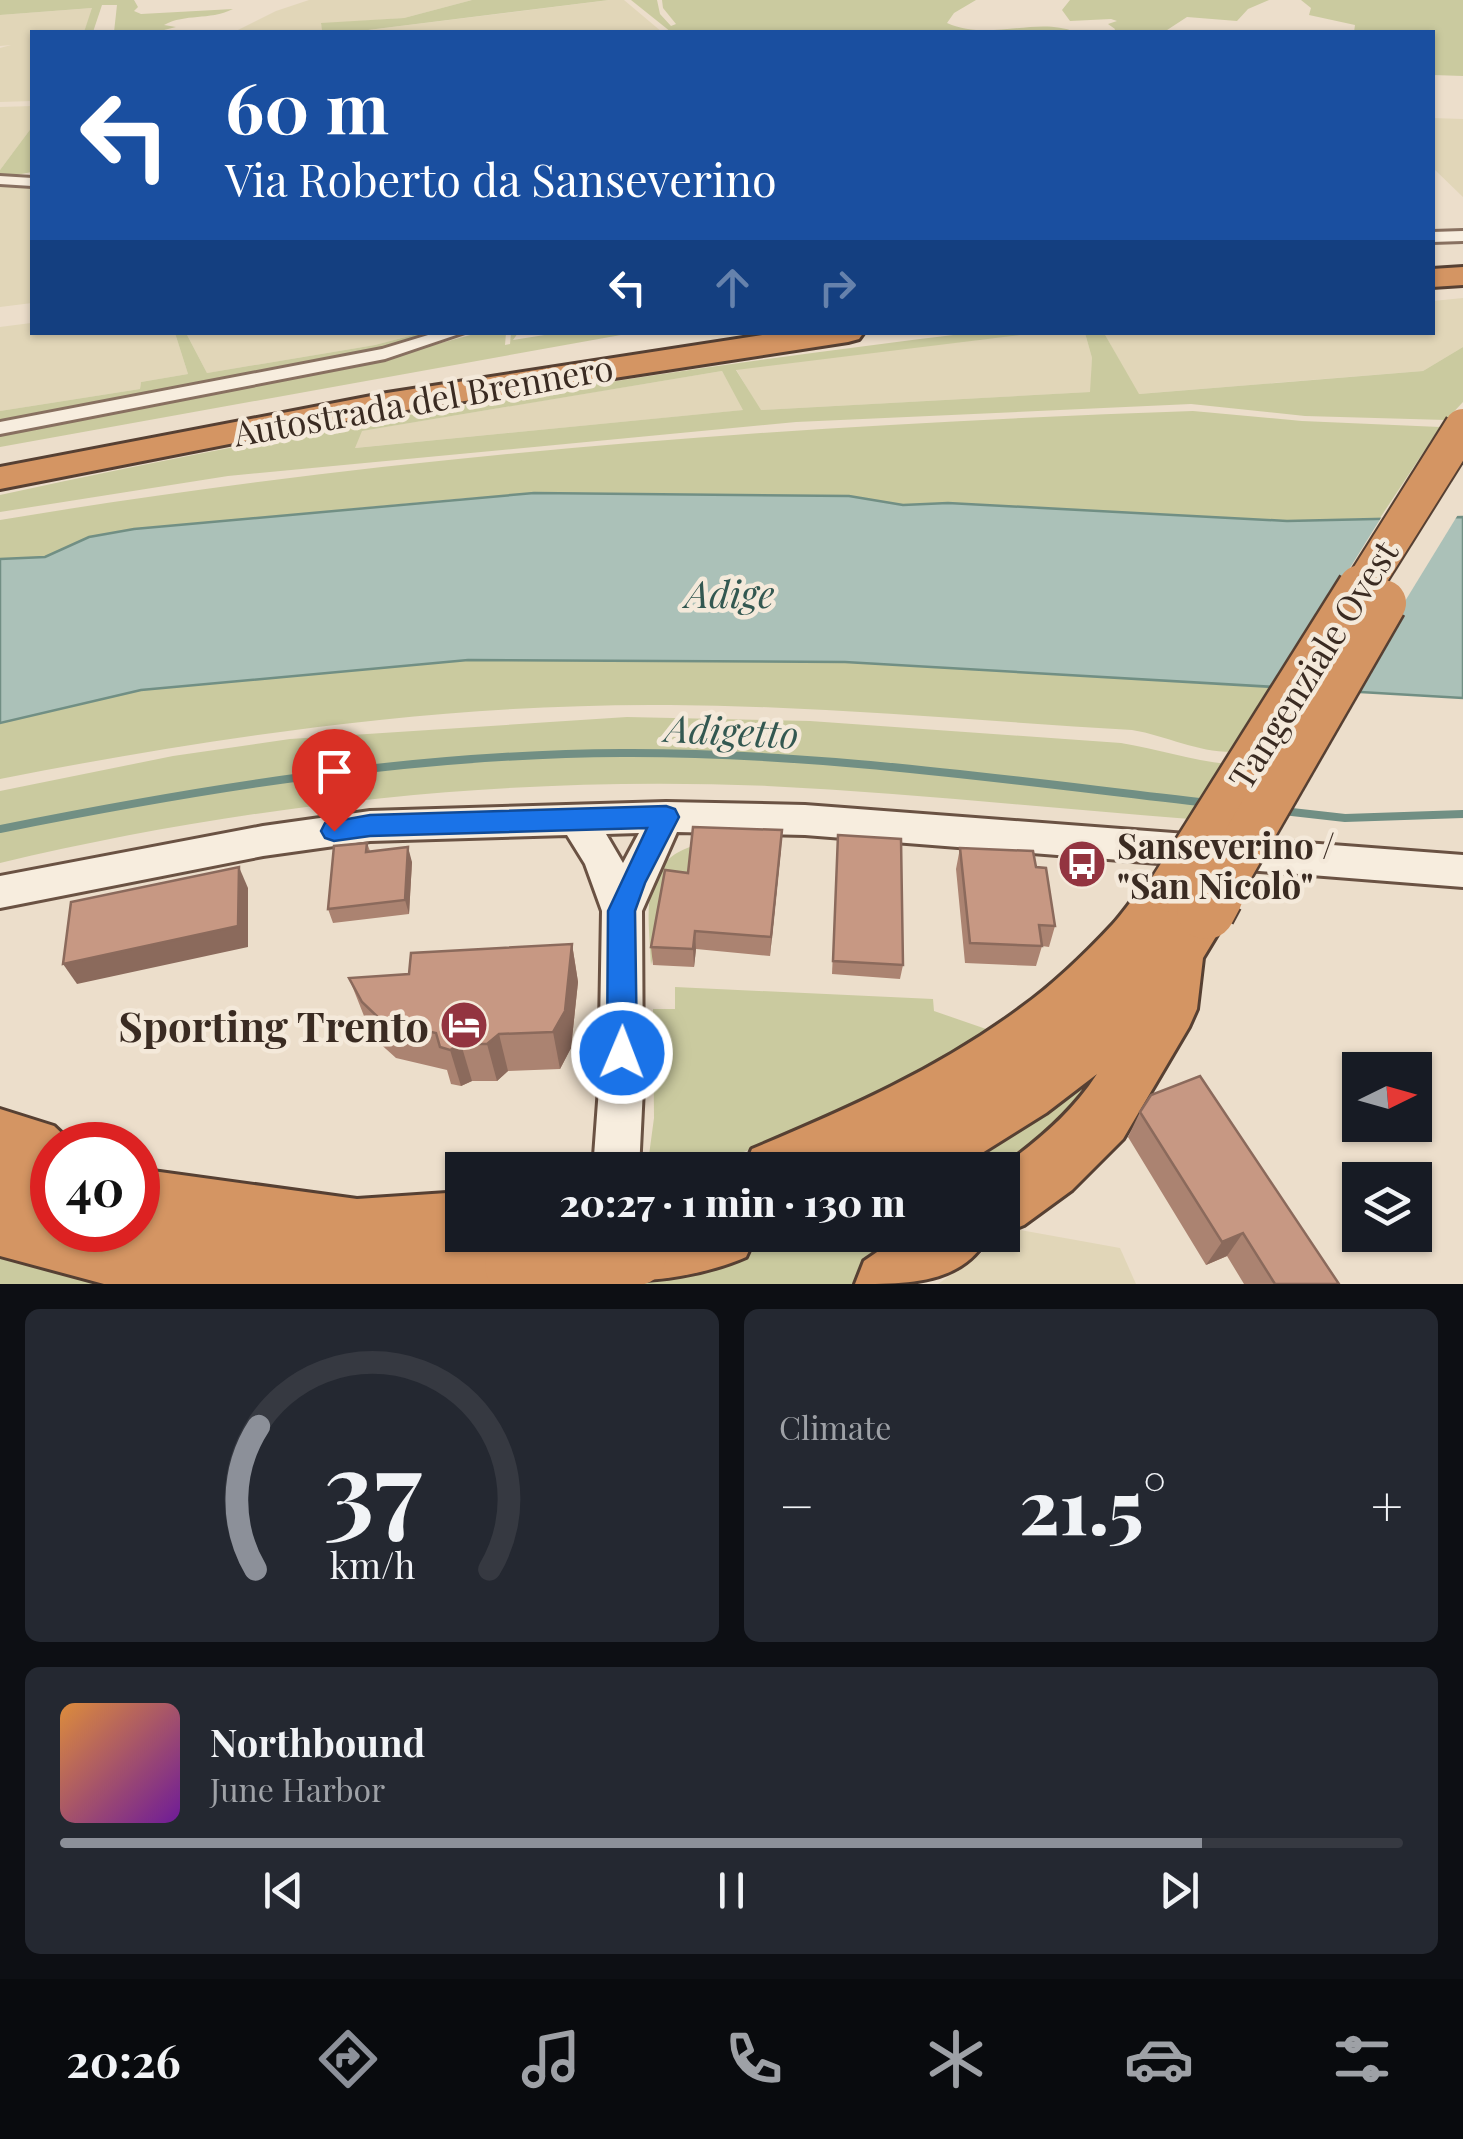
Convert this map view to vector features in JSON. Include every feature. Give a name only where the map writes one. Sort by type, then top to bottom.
[{"type":"highway","points":[[1435,266],[1463,264]]},
{"type":"highway","points":[[1435,278],[1463,276]]},
{"type":"highway","name":"Autostrada del Brennero","points":[[0,461],[391,386],[730,335]]},
{"type":"highway","name":"Autostrada del Brennero","points":[[0,478],[387,402],[828,335]]},
{"type":"highway","name":"Tangenziale Ovest","points":[[928,1152],[987,1121],[1078,1055],[1145,994],[1463,427]]},
{"type":"highway","name":"Tangenziale Ovest","points":[[820,1152],[851,1140],[996,1060],[1108,970],[1186,916],[1463,472]]},
{"type":"highway","points":[[1020,1190],[1050,1169],[1102,1119],[1168,1009],[1186,916]]},
{"type":"highway","points":[[0,1138],[30,1146]]},
{"type":"highway","points":[[0,1172],[30,1178]]},
{"type":"highway","points":[[160,1203],[358,1230],[445,1224]]},
{"type":"highway","points":[[0,1226],[138,1261],[348,1280],[542,1275],[611,1254]]},
{"type":"highway","points":[[887,1284],[933,1252]]},
{"type":"street","points":[[0,180],[30,182]]},
{"type":"street","points":[[1435,237],[1463,236]]},
{"type":"street","points":[[0,428],[385,354],[447,335]]},
{"type":"street","points":[[617,1152],[622,1088],[622,911],[632,882],[666,817]]},
{"type":"street","points":[[0,892],[263,841],[370,826],[666,817],[805,820],[1463,871]]},
{"type":"street","points":[[576,819],[602,859],[622,911]]},
{"type":"shaded area","points":[[309,0],[472,0],[404,18],[321,24],[323,30],[238,30]]},
{"type":"shaded area","points":[[624,0],[660,30],[368,30]]},
{"type":"shaded area","points":[[93,8],[85,30],[30,30],[30,101],[0,102],[0,48],[11,45],[0,46],[0,15]]},
{"type":"shaded area","points":[[30,106],[30,130],[0,170],[0,107]]},
{"type":"shaded area","points":[[1435,118],[1463,119],[1463,197],[1435,170]]},
{"type":"shaded area","points":[[0,186],[30,187],[30,303],[0,307]]},
{"type":"shaded area","points":[[1463,298],[1463,347],[1423,371],[1138,394],[1105,335],[1435,335],[1435,301]]},
{"type":"shaded area","points":[[30,323],[30,335],[176,335],[188,374],[141,382],[140,389],[0,411],[0,327]]},
{"type":"shaded area","points":[[187,335],[413,335],[375,345],[207,373]]},
{"type":"shaded area","points":[[1012,335],[1086,335],[1092,358],[1091,392],[760,410],[736,369]]},
{"type":"shaded area","points":[[722,371],[744,410],[354,448],[361,431]]},
{"type":"shaded area","points":[[1020,1230],[1120,1248],[1136,1284],[938,1284],[983,1252],[1020,1252]]},
{"type":"green space","points":[[0,0],[134,0],[138,7],[134,11],[141,14],[233,9],[172,21],[164,25],[176,27],[164,30],[114,30],[117,5],[102,5],[94,30],[85,30],[92,8],[0,15]]},
{"type":"green space","points":[[472,0],[609,0],[368,30],[322,30],[321,23],[404,18]]},
{"type":"green space","points":[[631,0],[657,0],[660,14],[671,26],[676,24],[663,8],[662,0],[976,0],[954,13],[947,23],[980,30],[668,30]]},
{"type":"green space","points":[[1070,0],[1269,0],[1248,9],[1237,21],[1187,17],[1167,30],[1115,30],[1108,24],[1117,21],[1070,21],[1062,10]]},
{"type":"green space","points":[[1301,0],[1463,0],[1463,76],[1435,75],[1435,30],[1354,30],[1355,25],[1309,15],[1311,8]]},
{"type":"green space","points":[[1045,27],[1068,30],[980,30]]},
{"type":"green space","points":[[30,130],[30,172],[0,178],[0,170]]},
{"type":"green space","points":[[176,335],[187,335],[207,373],[413,335],[441,335],[401,347],[0,425],[0,411],[140,389],[141,382],[188,374]]},
{"type":"green space","points":[[471,335],[506,335],[505,345],[510,344],[511,335],[517,335],[513,340],[544,335],[621,335],[0,447],[0,433],[359,365]]},
{"type":"green space","points":[[954,335],[1020,335],[736,370],[761,410],[1090,392],[1092,358],[1086,335],[1105,335],[1139,394],[1423,371],[1463,347],[1463,402],[1446,420],[1305,416],[1191,404],[796,422],[228,476],[0,512],[0,495],[362,423],[604,383]],"holes":[[[722,371],[743,410],[355,448],[362,431]]]},
{"type":"green space","points":[[1193,411],[1440,427],[1380,518],[1287,521],[948,503],[903,505],[849,496],[616,493],[467,498],[134,529],[89,537],[45,557],[0,559],[0,520],[297,477],[744,434]]},
{"type":"green space","points":[[468,660],[845,662],[1276,688],[1235,752],[1208,750],[1132,730],[786,708],[586,706],[333,725],[165,749],[0,779],[0,723],[141,690]]},
{"type":"green space","points":[[627,717],[810,721],[1121,743],[1227,764],[1190,819],[767,786],[574,785],[381,798],[285,810],[94,842],[0,863],[0,791],[173,756],[290,739]]},
{"type":"green space","points":[[693,846],[691,867],[709,869],[699,949],[696,942],[657,940],[651,965],[649,911],[654,879],[675,854]]},
{"type":"green space","points":[[675,987],[933,999],[934,1011],[989,1030],[898,1087],[760,1147],[743,1152],[649,1152],[654,1118],[653,1009],[675,1009]]},
{"type":"green space","points":[[1111,1054],[1113,1075],[1020,1155],[970,1152]]},
{"type":"green space","points":[[0,1252],[135,1284],[0,1284]]},
{"type":"green space","points":[[753,1252],[906,1252],[860,1284],[627,1284]]},
{"type":"water","name":"Adige","points":[[534,493],[849,496],[903,505],[948,503],[1287,521],[1463,517],[1463,698],[845,662],[468,660],[141,690],[0,723],[0,559],[45,557],[89,537],[134,529]]},
{"type":"pier","points":[[1384,513],[1459,513],[1369,660],[1273,692]]},
{"type":"building","points":[[693,827],[782,830],[771,937],[695,931],[693,949],[651,947],[665,870],[688,873]]},
{"type":"building","points":[[838,835],[901,839],[903,965],[833,961]]},
{"type":"building","points":[[367,843],[366,852],[408,847],[405,900],[328,909],[334,846]]},
{"type":"building","points":[[960,848],[1033,851],[1036,867],[1046,868],[1055,926],[1039,925],[1042,946],[970,943]]},
{"type":"building","points":[[239,867],[238,926],[63,964],[71,902]]},
{"type":"building","points":[[572,944],[565,1011],[553,1032],[499,1034],[487,1044],[461,1044],[450,1050],[440,1047],[436,1033],[382,1021],[362,1002],[349,978],[409,974],[411,953]]},
{"type":"building","points":[[1200,1076],[1339,1284],[1275,1284],[1243,1233],[1222,1242],[1140,1112],[1151,1095]]},
{"type":"waterway","name":"Adigetto","points":[[0,829],[309,776],[465,760],[622,753],[842,763],[1209,803]]},
{"type":"waterway","name":"Adigetto","points":[[1283,811],[1345,818],[1463,814]]},
{"type":"place","name":"Sanseverino / \"San Nicolò\"","points":[[1082,864]]},
{"type":"place","name":"Sporting Trento","points":[[464,1025]]},
{"type":"route","points":[[334,831],[370,826],[666,817],[632,882],[622,911],[622,1053]]}]
